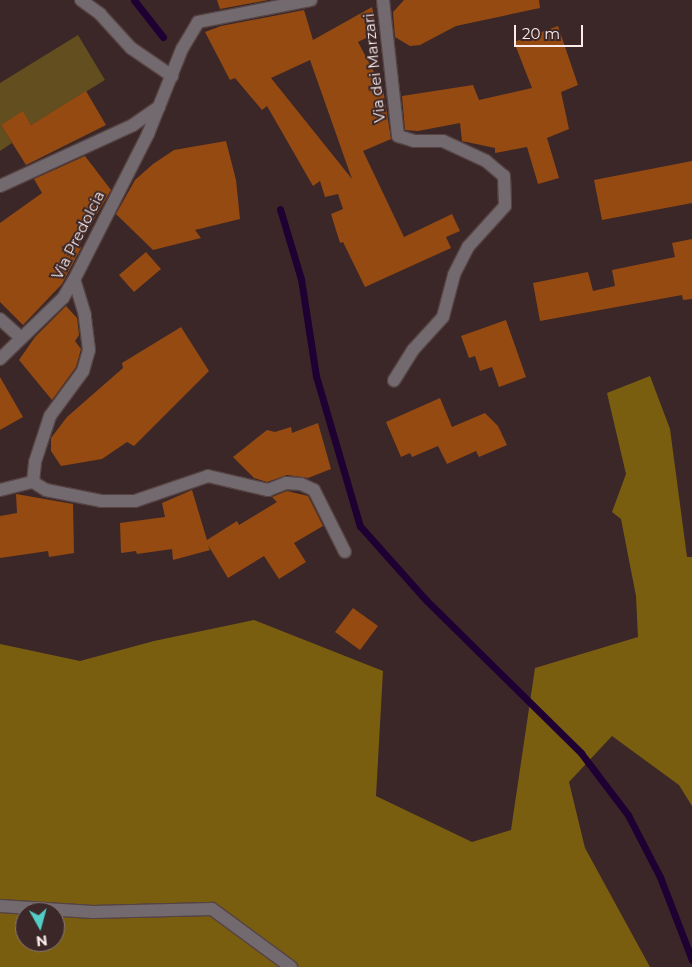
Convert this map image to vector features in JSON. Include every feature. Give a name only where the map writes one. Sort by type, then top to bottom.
[{"type":"street","points":[[81,0],[100,14],[131,48],[172,76]]},
{"type":"street","name":"Via Predolcia","points":[[0,359],[63,298],[74,280],[159,107],[198,22],[311,0]]},
{"type":"street","name":"Via dei Marzari","points":[[383,0],[398,136],[414,142],[442,141],[486,161],[504,176],[505,206],[468,247],[454,275],[443,317],[413,350],[394,381]]},
{"type":"street","points":[[0,186],[133,125],[159,107]]},
{"type":"street","points":[[33,482],[35,462],[50,416],[83,371],[89,350],[85,315],[74,280]]},
{"type":"street","points":[[0,319],[21,338]]},
{"type":"street","points":[[0,490],[33,482],[46,490],[100,501],[136,501],[208,476],[268,490],[286,484],[301,484],[314,490],[345,552]]},
{"type":"street","points":[[0,906],[93,912],[212,910],[291,967]]},
{"type":"shaded area","points":[[78,35],[105,80],[31,125],[23,112],[1,125],[12,143],[0,151],[0,83]]},
{"type":"shaded area","points":[[650,376],[670,429],[687,557],[692,557],[692,806],[679,785],[612,736],[569,782],[585,848],[650,967],[0,967],[0,644],[80,661],[154,641],[254,620],[383,671],[376,796],[472,842],[511,830],[535,668],[638,637],[636,596],[621,519],[612,512],[626,474],[607,393]]},
{"type":"building","points":[[217,0],[268,0],[220,9]]},
{"type":"building","points":[[404,0],[539,0],[540,8],[456,26],[420,45],[410,46],[395,37],[393,12]]},
{"type":"building","points":[[372,7],[378,32],[358,42],[383,89],[391,139],[363,151],[404,237],[452,214],[460,231],[446,237],[451,248],[365,287],[343,242],[340,243],[331,214],[343,209],[338,194],[325,197],[320,181],[313,186],[267,106],[262,110],[235,78],[230,80],[205,32],[221,26],[304,10],[313,40]],"holes":[[[310,60],[352,179],[271,78]]]},
{"type":"building","points":[[558,26],[578,85],[561,92],[569,129],[547,138],[559,178],[538,184],[527,147],[495,153],[495,148],[462,141],[460,123],[418,131],[405,130],[402,96],[473,85],[479,100],[532,88],[514,42]]},
{"type":"building","points":[[86,91],[106,125],[26,165],[1,125],[23,111],[31,125]]},
{"type":"building","points":[[226,141],[236,180],[240,219],[195,230],[201,238],[153,250],[116,214],[135,180],[153,164],[174,150]]},
{"type":"building","points":[[85,156],[111,190],[79,245],[81,248],[62,284],[23,325],[0,302],[0,223],[42,193],[34,179]]},
{"type":"building","points":[[692,161],[692,203],[602,220],[594,180]]},
{"type":"building","points":[[692,239],[692,299],[683,300],[682,295],[540,321],[533,283],[588,272],[593,291],[615,286],[612,270],[675,257],[672,243]]},
{"type":"building","points":[[146,252],[161,269],[134,292],[119,275]]},
{"type":"building","points":[[66,306],[77,318],[79,335],[75,341],[81,349],[76,367],[52,400],[19,360],[35,337]]},
{"type":"building","points":[[506,320],[526,377],[499,387],[492,367],[480,371],[475,356],[469,358],[461,336]]},
{"type":"building","points":[[181,327],[209,371],[134,446],[127,442],[102,459],[61,466],[51,451],[51,438],[67,417],[123,368],[122,363]]},
{"type":"building","points":[[0,377],[23,417],[0,430]]},
{"type":"building","points":[[440,398],[452,427],[485,413],[498,426],[507,445],[479,457],[476,451],[447,464],[438,446],[412,457],[410,453],[401,457],[386,422]]},
{"type":"building","points":[[318,423],[331,469],[308,478],[287,475],[267,482],[254,478],[233,457],[267,430],[275,432],[291,427],[292,433]]},
{"type":"building","points":[[192,490],[207,540],[237,521],[239,525],[277,502],[272,497],[287,491],[308,496],[323,526],[294,543],[306,562],[279,579],[264,556],[228,578],[208,545],[210,550],[173,560],[172,549],[137,554],[136,551],[121,553],[120,523],[165,517],[162,503]]},
{"type":"building","points":[[16,494],[73,504],[74,553],[49,557],[48,551],[0,558],[0,516],[17,513]]},
{"type":"building","points":[[353,608],[378,626],[360,650],[335,632]]},
{"type":"waterway","points":[[134,0],[163,37]]},
{"type":"waterway","points":[[280,209],[301,279],[316,376],[360,526],[426,600],[581,753],[628,815],[660,877],[692,960]]}]
